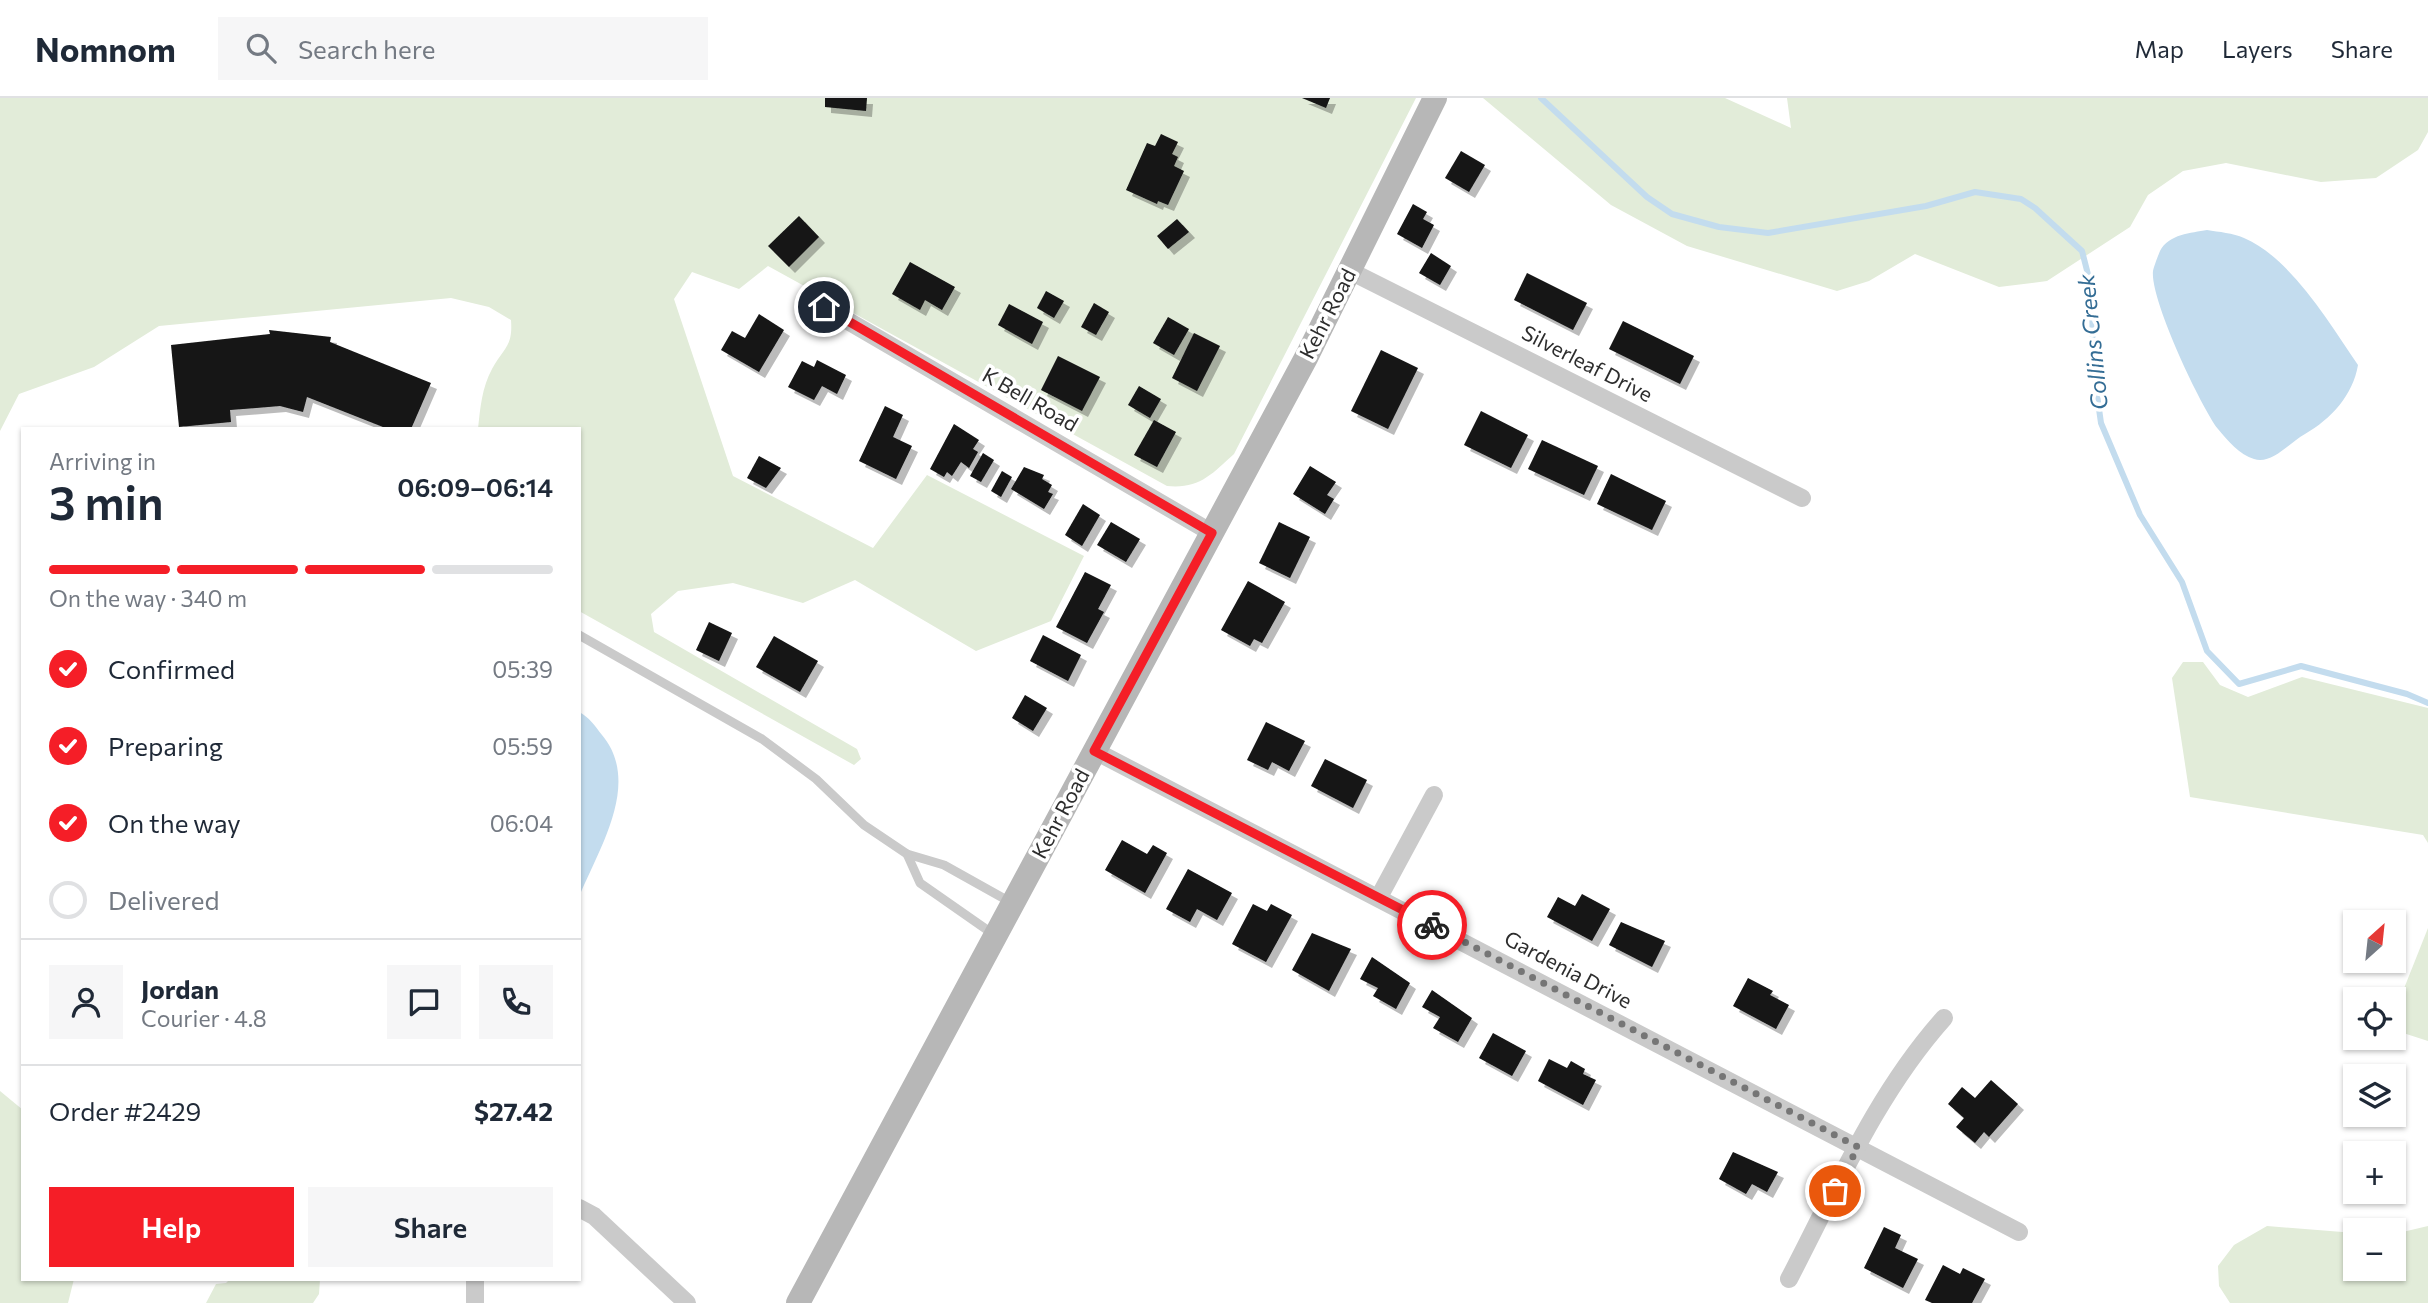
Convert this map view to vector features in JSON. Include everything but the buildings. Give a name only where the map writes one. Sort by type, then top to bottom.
[{"type":"street","name":"Kehr Road","points":[[797,1303],[1212,533],[1350,271],[1435,98]]},
{"type":"street","name":"Silverleaf Drive","points":[[1350,271],[1802,498]]},
{"type":"street","name":"K Bell Road","points":[[824,307],[1212,533]]},
{"type":"street","name":"Gardenia Drive","points":[[1094,751],[2019,1232]]},
{"type":"street","points":[[1379,897],[1434,795]]},
{"type":"street","points":[[1788,1279],[1887,1092],[1914,1052],[1944,1018]]},
{"type":"street","points":[[581,1209],[594,1216],[687,1303]]},
{"type":"street","points":[[475,1281],[475,1303]]},
{"type":"lane","points":[[581,636],[762,739],[816,779],[864,825],[906,854],[944,865],[1014,904]]},
{"type":"lane","points":[[906,854],[920,883],[996,937]]},
{"type":"green space","points":[[0,98],[1416,98],[1234,454],[1204,479],[1188,485],[1167,486],[768,266],[739,289],[692,272],[674,299],[733,476],[873,548],[927,475],[1084,556],[1051,621],[976,651],[855,580],[803,603],[733,583],[678,591],[651,614],[654,632],[857,749],[861,759],[854,765],[581,612],[581,427],[478,427],[486,383],[511,336],[511,320],[489,307],[451,298],[159,326],[94,367],[19,394],[0,431]]},
{"type":"green space","points":[[1483,98],[1725,98],[1791,128],[1787,98],[2428,98],[2428,132],[2418,150],[2376,178],[2321,182],[2226,163],[2183,171],[2148,195],[2130,227],[2047,281],[1999,287],[1915,254],[1869,281],[1837,291],[1687,246],[1611,205]]},
{"type":"green space","points":[[2183,662],[2203,662],[2220,685],[2248,697],[2302,677],[2428,708],[2428,843],[2423,835],[2190,797],[2172,678]]},
{"type":"green space","points":[[2428,928],[2428,1041],[2406,1034],[2405,987]]},
{"type":"green space","points":[[0,1091],[21,1108],[21,1281],[74,1281],[68,1303],[0,1303]]},
{"type":"green space","points":[[2267,1226],[2343,1232],[2343,1281],[2406,1281],[2406,1231],[2428,1226],[2428,1303],[2230,1303],[2219,1286],[2218,1266],[2234,1245]]},
{"type":"green space","points":[[320,1281],[319,1294],[313,1303],[206,1303],[216,1284]]},
{"type":"water","points":[[2207,230],[2244,238],[2278,261],[2322,312],[2358,365],[2346,396],[2332,413],[2315,428],[2267,459],[2254,459],[2244,454],[2218,429],[2178,352],[2154,285],[2153,271],[2164,245],[2181,235]]},
{"type":"water","points":[[581,713],[602,735],[613,754],[618,774],[618,794],[606,837],[581,893]]},
{"type":"waterway","name":"Collins Creek","points":[[1541,98],[1647,197],[1672,214],[1719,227],[1768,233],[1926,206],[1975,192],[2021,199],[2035,208],[2082,251],[2092,290],[2093,367],[2101,423],[2140,515],[2182,582],[2207,651],[2239,684],[2301,666],[2407,694],[2428,703]]},
{"type":"way so far","points":[[1432,925],[1858,1147],[1835,1191]]},
{"type":"route","points":[[824,307],[1212,533],[1094,751],[1432,925]]}]
